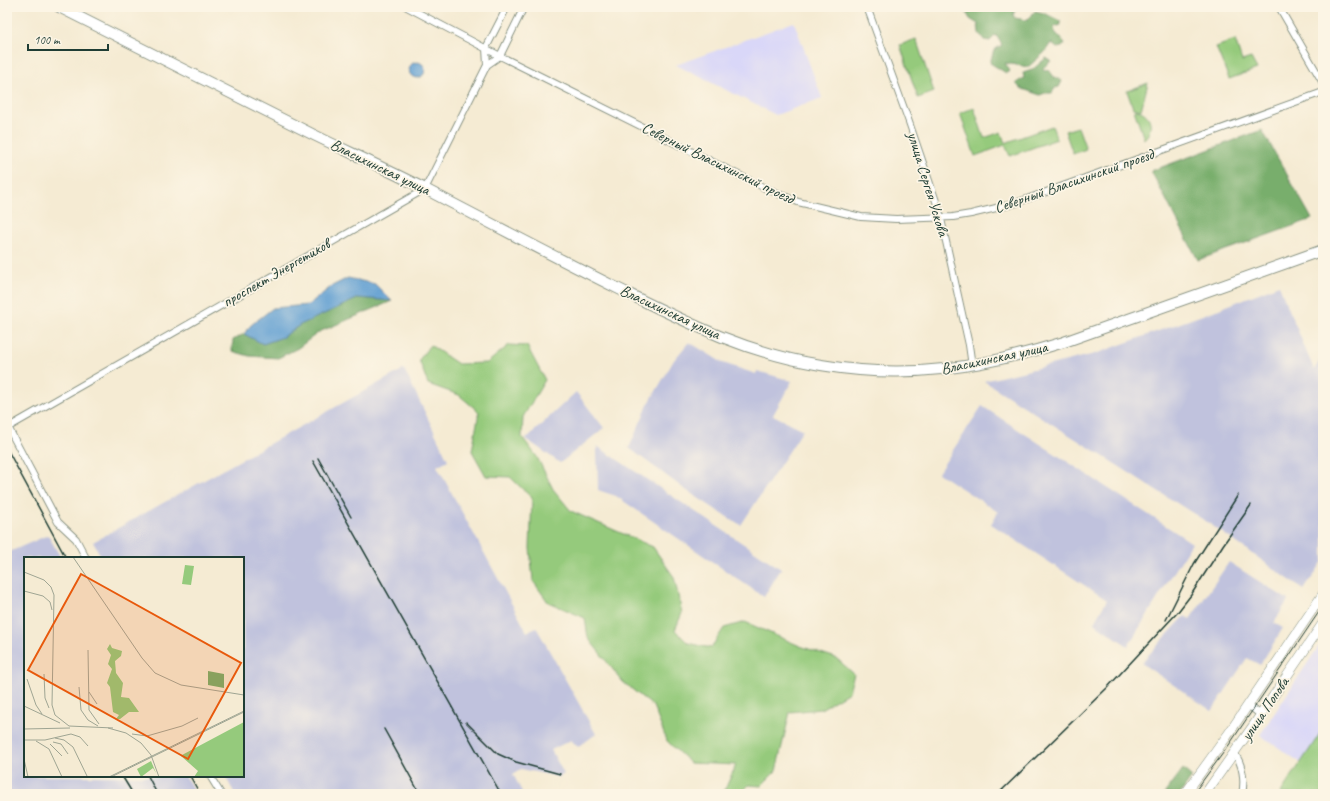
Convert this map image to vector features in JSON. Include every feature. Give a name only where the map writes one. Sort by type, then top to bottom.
[{"type":"highway","name":"Власихинская улица","points":[[59,7],[425,189],[518,238],[678,318],[750,348],[800,361],[854,370],[883,372],[929,371],[972,366],[1025,354],[1064,342],[1323,250]]},
{"type":"main road","points":[[1185,794],[1248,706],[1323,594]]},
{"type":"main road","name":"улица Попова","points":[[1205,794],[1323,623]]},
{"type":"street","name":"Северный Власихинский проезд","points":[[407,7],[500,56],[782,196],[806,204],[861,217],[896,219],[941,217],[971,214],[1013,204],[1323,92]]},
{"type":"street","points":[[488,65],[486,48],[507,7]]},
{"type":"street","points":[[425,189],[488,65],[500,56],[524,7]]},
{"type":"street","name":"улица Сергея Ускова","points":[[867,7],[909,122],[941,217],[969,345],[972,366]]},
{"type":"street","points":[[1279,7],[1323,83]]},
{"type":"street","name":"проспект Энергетиков","points":[[85,557],[76,539],[58,522],[8,428],[425,189]]},
{"type":"street","points":[[1248,706],[1261,714]]},
{"type":"street","points":[[1234,754],[1240,760],[1243,774],[1242,794]]},
{"type":"street","points":[[211,777],[221,794]]},
{"type":"shaded area","points":[[794,22],[822,98],[776,115],[676,65]]},
{"type":"shaded area","points":[[1279,285],[1314,370],[1323,355],[1323,561],[1304,590],[1210,524],[984,381],[1095,354],[1219,309]]},
{"type":"shaded area","points":[[689,342],[723,363],[756,374],[757,371],[792,381],[773,415],[803,430],[741,525],[683,488],[629,448],[648,405],[674,360]]},
{"type":"shaded area","points":[[404,369],[448,460],[437,466],[527,632],[536,627],[596,734],[578,747],[571,740],[551,750],[564,774],[559,777],[521,769],[513,774],[523,794],[235,794],[226,777],[244,777],[244,557],[101,557],[93,542]]},
{"type":"shaded area","points":[[576,392],[604,428],[560,463],[526,439]]},
{"type":"shaded area","points":[[982,406],[1192,543],[1128,646],[1094,623],[1107,600],[991,524],[998,512],[938,473]]},
{"type":"shaded area","points":[[597,446],[781,569],[764,597],[616,496],[598,490]]},
{"type":"shaded area","points":[[48,535],[60,557],[24,557],[24,777],[186,777],[196,794],[7,794],[7,553]]},
{"type":"shaded area","points":[[1229,562],[1288,600],[1274,623],[1283,628],[1260,665],[1247,658],[1212,711],[1141,663],[1185,616],[1190,619]]},
{"type":"shaded area","points":[[1323,640],[1323,729],[1301,763],[1260,735]]},
{"type":"green space","points":[[972,7],[1015,7],[1016,9],[1013,15],[1015,18],[1026,20],[1035,11],[1044,13],[1060,21],[1061,25],[1054,27],[1055,32],[1065,43],[1062,47],[1057,48],[1051,43],[1044,53],[1028,67],[1005,63],[1010,71],[1006,73],[990,63],[994,50],[1002,45],[996,35],[990,41],[984,40],[979,33],[978,24],[970,19],[967,14]]},
{"type":"green space","points":[[916,39],[934,92],[918,98],[900,45]]},
{"type":"green space","points":[[1235,40],[1242,61],[1251,58],[1257,69],[1229,79],[1216,47]]},
{"type":"green space","points":[[1046,58],[1051,61],[1043,68],[1044,71],[1049,70],[1054,77],[1062,81],[1059,87],[1055,88],[1052,93],[1040,95],[1020,88],[1016,83],[1024,78],[1023,73],[1032,70]]},
{"type":"green space","points":[[1148,83],[1141,110],[1133,108],[1127,91]]},
{"type":"green space","points":[[974,108],[984,138],[1001,132],[1005,143],[1052,126],[1057,139],[1010,156],[1005,145],[975,156],[960,113]]},
{"type":"green space","points":[[1134,110],[1144,113],[1150,120],[1150,130],[1144,139]]},
{"type":"green space","points":[[1078,127],[1086,149],[1073,154],[1065,131]]},
{"type":"green space","points":[[1262,130],[1312,219],[1198,260],[1151,171]]},
{"type":"green space","points":[[359,298],[392,301],[319,332],[298,348],[278,358],[249,356],[232,351],[233,340],[244,334],[263,344],[283,337],[300,325]]},
{"type":"green space","points":[[430,345],[458,364],[487,363],[509,345],[527,346],[545,380],[523,417],[522,437],[537,457],[553,489],[571,511],[653,547],[674,577],[682,613],[675,630],[688,643],[711,648],[724,628],[745,622],[800,646],[836,658],[854,674],[849,692],[821,709],[790,712],[776,771],[761,786],[749,785],[740,794],[723,794],[736,765],[690,763],[667,741],[653,706],[623,682],[588,638],[585,618],[548,602],[533,581],[530,548],[532,498],[510,477],[486,476],[472,451],[479,412],[459,395],[428,384],[419,360]]},
{"type":"green space","points":[[1323,729],[1323,794],[1280,794]]},
{"type":"green space","points":[[1183,769],[1192,777],[1180,794],[1164,794]]},
{"type":"water","points":[[414,62],[420,62],[425,67],[423,76],[420,78],[414,78],[409,73],[409,67]]},
{"type":"water","points":[[348,278],[375,284],[392,301],[359,298],[300,325],[283,337],[263,344],[244,334],[251,325],[273,308],[308,305],[332,286]]},
{"type":"tram line","points":[[1193,794],[1229,745],[1323,606]]},
{"type":"railway","points":[[7,449],[65,557]]},
{"type":"railway","points":[[318,458],[351,517]]},
{"type":"railway","points":[[313,461],[501,794]]},
{"type":"railway","points":[[1166,620],[1194,564],[1238,495]]},
{"type":"railway","points":[[998,794],[1107,688],[1177,613],[1191,595],[1251,505]]},
{"type":"railway","points":[[466,722],[498,754],[516,762],[560,774]]},
{"type":"railway","points":[[384,729],[420,794]]},
{"type":"railway","points":[[123,777],[133,794]]},
{"type":"railway","points":[[148,777],[157,794]]},
{"type":"railway","points":[[191,777],[200,794]]}]
